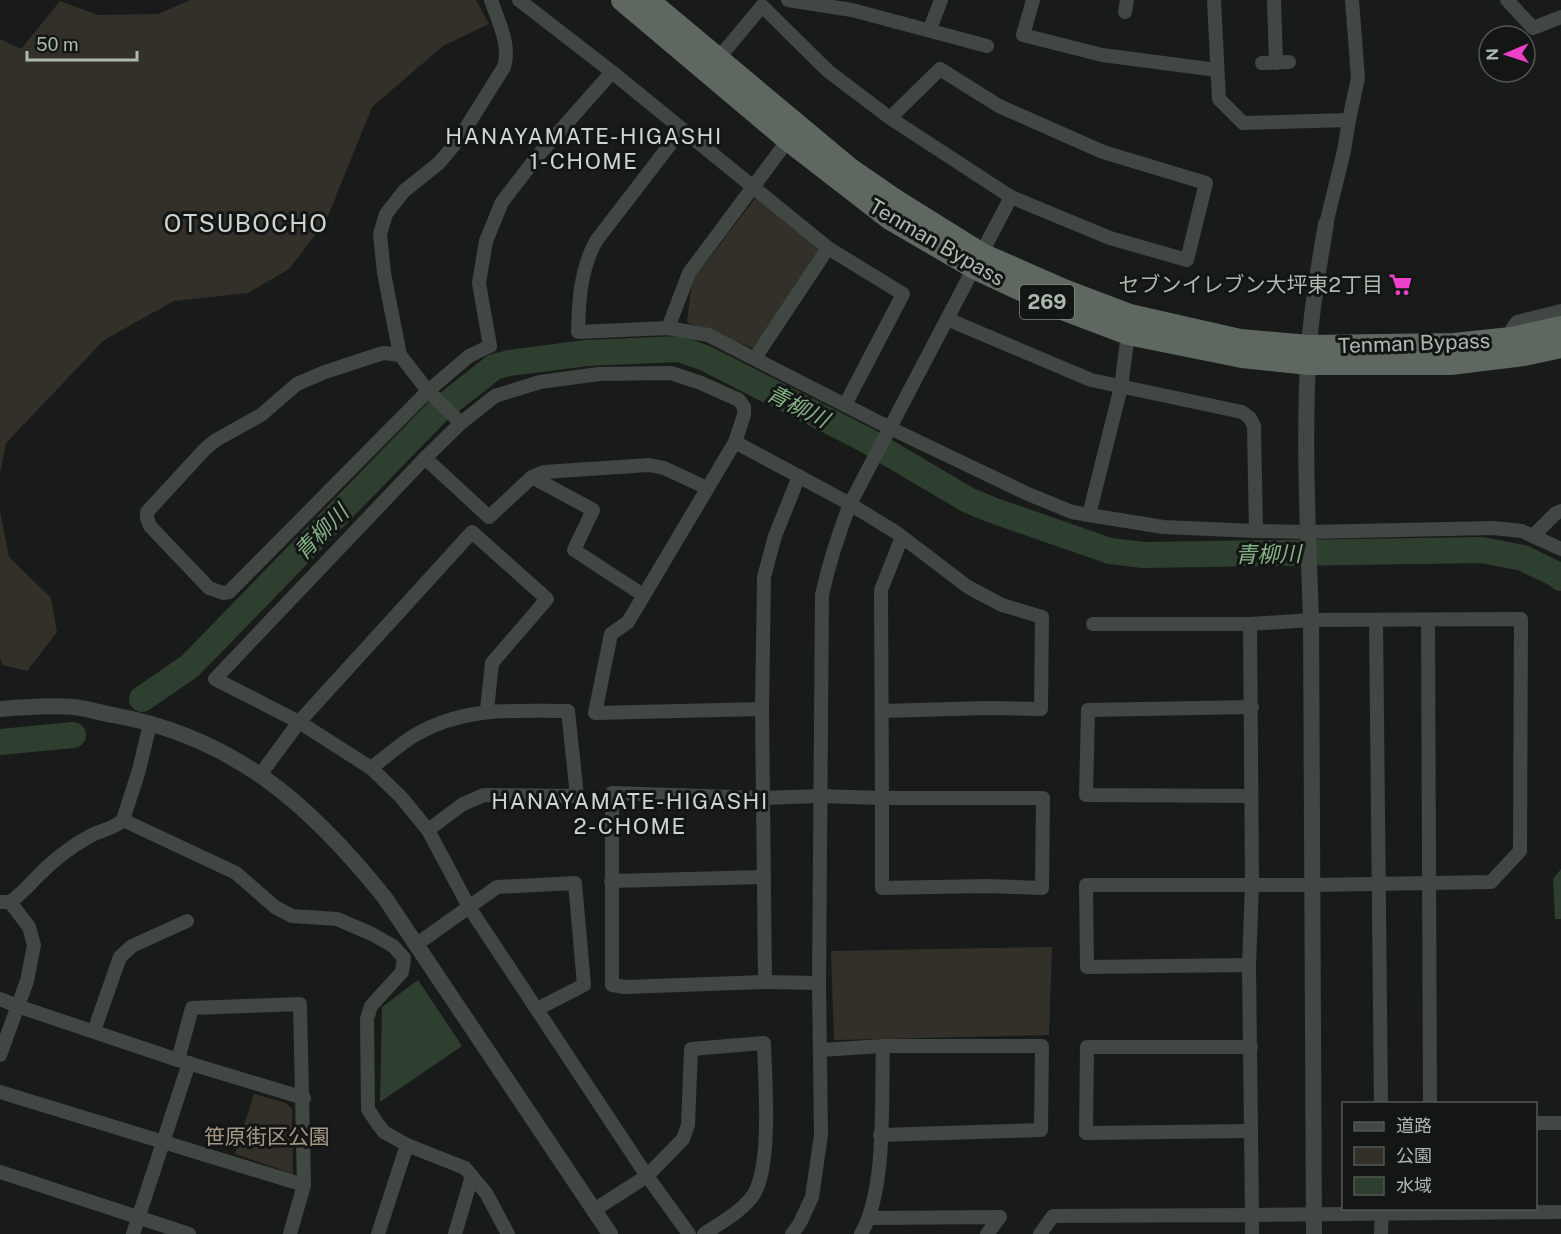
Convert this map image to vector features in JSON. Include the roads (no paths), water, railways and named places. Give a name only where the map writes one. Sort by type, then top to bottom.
[{"type":"highway","name":"Tenman Bypass","points":[[622,0],[788,140],[890,219],[978,261],[1062,309],[1128,334],[1242,357],[1308,355],[1454,344],[1511,338],[1561,327]]},
{"type":"highway","name":"Tenman Bypass","points":[[648,0],[849,168],[978,261],[1130,315],[1308,355],[1450,364],[1524,355],[1561,347]]},
{"type":"street","points":[[460,423],[428,391],[400,355],[384,273],[380,234],[386,214],[404,191],[439,163],[459,139],[504,67],[506,43],[490,0]]},
{"type":"street","points":[[519,0],[612,72],[828,248],[903,294],[845,405]]},
{"type":"street","points":[[788,0],[852,10],[987,46]]},
{"type":"street","points":[[930,29],[941,0]]},
{"type":"street","points":[[1033,0],[1023,35],[1102,55],[1217,70]]},
{"type":"street","points":[[1214,0],[1219,99],[1243,123],[1349,120]]},
{"type":"street","points":[[1274,0],[1276,63]]},
{"type":"street","points":[[1314,1234],[1311,620],[1306,394],[1313,303],[1326,224],[1344,151],[1358,78],[1352,0]]},
{"type":"street","points":[[1507,0],[1533,28],[1561,17]]},
{"type":"street","points":[[718,59],[762,6],[828,71],[890,118],[1011,197],[1110,238],[1187,260],[1206,183],[1103,152],[999,106],[940,69],[890,118]]},
{"type":"street","points":[[400,355],[383,352],[297,384],[261,415],[216,440],[205,449],[147,512],[150,526],[209,588],[224,594],[228,592],[428,391],[469,356],[490,346],[479,283],[486,241],[502,202],[536,158],[612,72]]},
{"type":"street","points":[[682,129],[596,242],[587,258],[580,286],[578,332],[668,328],[708,335],[890,428],[1046,502],[1089,515],[1163,528],[1308,535],[1493,528],[1522,531],[1561,549]]},
{"type":"street","points":[[668,328],[689,273],[788,140]]},
{"type":"street","points":[[792,1234],[800,1223],[812,1197],[821,1136],[819,983],[822,595],[835,542],[850,504],[1011,197]]},
{"type":"street","points":[[755,358],[828,248]]},
{"type":"street","points":[[1511,338],[1512,329],[1517,322],[1561,311]]},
{"type":"street","points":[[947,320],[1091,380],[1232,408],[1250,418],[1254,426],[1256,531]]},
{"type":"street","points":[[1089,515],[1120,387],[1128,334]]},
{"type":"street","points":[[689,1234],[647,1176],[470,907],[428,830],[401,797],[371,768],[299,722],[215,679],[425,458],[460,423],[495,396],[540,382],[599,375],[671,373],[702,383],[739,400],[744,407],[744,415],[735,442],[628,622],[611,634],[595,713],[762,709]]},
{"type":"street","points":[[735,442],[850,504],[902,537],[968,588],[1002,605],[1042,617],[1041,709],[882,711]]},
{"type":"street","points":[[425,458],[489,517],[532,477],[544,472],[649,465],[664,468],[707,488]]},
{"type":"street","points":[[765,982],[762,709],[764,577],[775,536],[799,476]]},
{"type":"street","points":[[532,477],[593,510],[574,550],[643,595]]},
{"type":"street","points":[[1534,535],[1556,513],[1561,511]]},
{"type":"street","points":[[261,775],[299,722],[472,532],[547,599],[492,663],[487,710]]},
{"type":"street","points":[[819,983],[765,982],[625,987],[612,985],[612,793],[763,798],[820,796],[882,798],[1043,798],[1042,888],[987,886],[882,888],[882,798],[882,711],[881,591],[902,537]]},
{"type":"street","points":[[1093,624],[1250,624],[1311,620],[1521,620],[1520,851],[1491,882],[1086,885],[1087,967],[1249,965]]},
{"type":"street","points":[[1376,620],[1381,1102]]},
{"type":"street","points":[[1428,620],[1430,1102]]},
{"type":"street","points":[[1250,624],[1252,884],[1249,965],[1252,1234]]},
{"type":"street","points":[[0,709],[34,706],[75,707],[179,732],[235,757],[300,805],[356,861],[385,898],[610,1234]]},
{"type":"street","points":[[1251,796],[1086,795],[1088,710],[1252,707]]},
{"type":"street","points":[[371,768],[416,735],[453,718],[487,710],[568,711],[576,796],[484,795],[463,804],[428,830]]},
{"type":"street","points":[[0,1055],[27,981],[34,945],[29,927],[5,902],[25,891],[53,863],[90,836],[118,825],[123,820],[139,770],[150,724]]},
{"type":"street","points":[[123,820],[236,873],[275,907],[292,916],[337,919],[393,946],[404,958],[402,972],[372,1006],[367,1019],[368,1109],[384,1132],[407,1145],[465,1168],[486,1193],[508,1234]]},
{"type":"street","points":[[611,881],[764,877]]},
{"type":"street","points":[[417,944],[497,887],[575,883],[584,985],[537,1009]]},
{"type":"street","points":[[94,1031],[120,957],[132,946],[187,921]]},
{"type":"street","points":[[0,999],[184,1062],[304,1098]]},
{"type":"street","points":[[134,1234],[164,1140],[184,1062],[192,1008],[300,1004],[304,1098],[304,1185],[290,1234]]},
{"type":"street","points":[[594,1210],[647,1176],[683,1139],[688,1125],[691,1049],[764,1043],[766,1137],[759,1181],[753,1195],[742,1206],[704,1234]]},
{"type":"street","points":[[821,1050],[883,1046],[1042,1046],[1041,1130],[880,1135]]},
{"type":"street","points":[[861,1234],[869,1218],[879,1171],[883,1046]]},
{"type":"street","points":[[1251,1047],[1087,1047],[1086,1133],[1251,1131]]},
{"type":"street","points":[[0,1092],[164,1140],[304,1185]]},
{"type":"street","points":[[1537,1123],[1561,1123]]},
{"type":"street","points":[[378,1234],[407,1145]]},
{"type":"street","points":[[0,1172],[189,1234]]},
{"type":"street","points":[[455,1234],[472,1176]]},
{"type":"street","points":[[1381,1234],[1382,1211]]},
{"type":"street","points":[[1040,1234],[1053,1216],[1252,1215],[1382,1211],[1561,1212]]},
{"type":"street","points":[[869,1218],[1000,1217],[987,1234]]},
{"type":"water","points":[[1561,869],[1561,919],[1555,919],[1553,879]]},
{"type":"water","points":[[418,980],[462,1046],[380,1102],[382,1007]]},
{"type":"waterway","name":"青柳川","points":[[142,699],[190,666],[438,411],[494,367],[586,353],[679,349],[705,358],[868,441],[968,500],[1110,551],[1143,555],[1482,550],[1523,558],[1561,578]]},
{"type":"waterway","name":"青柳川","points":[[0,742],[73,735]]},
{"type":"place","name":"セブンイレブン大坪東2丁目","points":[[1401,284]]},
{"type":"district","name":"HANAYAMATE-HIGASHI 1-CHOME","points":[[584,148]]},
{"type":"district","name":"OTSUBOCHO","points":[[246,223]]},
{"type":"district","name":"HANAYAMATE-HIGASHI 2-CHOME","points":[[630,814]]},
{"type":"park label","name":"笹原街区公園","points":[[267,1136]]}]
